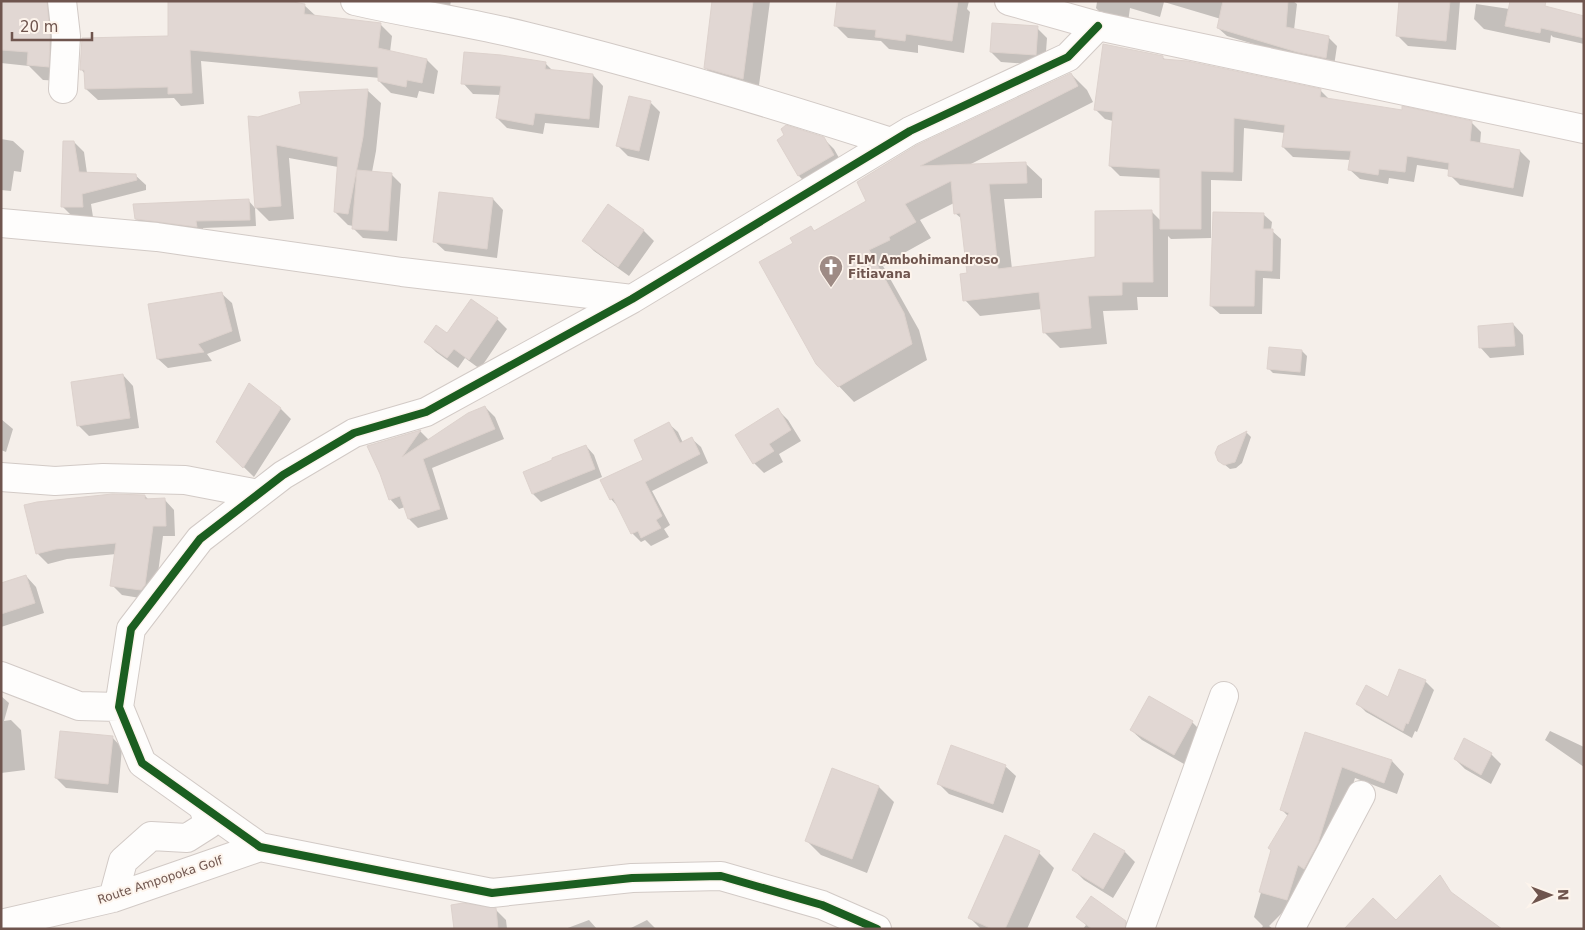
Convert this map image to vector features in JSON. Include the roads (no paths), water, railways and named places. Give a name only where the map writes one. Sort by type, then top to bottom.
[{"type":"street","points":[[62,1],[66,36],[63,89]]},
{"type":"street","points":[[355,1],[523,35],[582,50],[785,108],[891,142]]},
{"type":"street","points":[[1009,1],[1098,26],[1584,129]]},
{"type":"street","points":[[877,929],[822,905],[721,876],[632,878],[492,893],[260,847],[142,763],[119,707],[131,629],[200,539],[283,475],[354,433],[426,412],[632,299],[910,131],[1068,57],[1098,26]]},
{"type":"street","points":[[1,223],[157,237],[402,272],[632,299]]},
{"type":"street","points":[[1,476],[55,480],[104,478],[185,480],[258,494]]},
{"type":"street","points":[[1,676],[79,706],[119,707]]},
{"type":"street","points":[[1140,929],[1224,696]]},
{"type":"street","points":[[1290,929],[1361,795]]},
{"type":"street","points":[[113,898],[123,861],[151,836],[187,838],[209,824],[203,808]]},
{"type":"street","name":"Route Ampopoka Golf","points":[[1,924],[113,898],[260,847]]},
{"type":"place","name":"FLM Ambohimandroso Fitiavana","points":[[831,288]]}]
